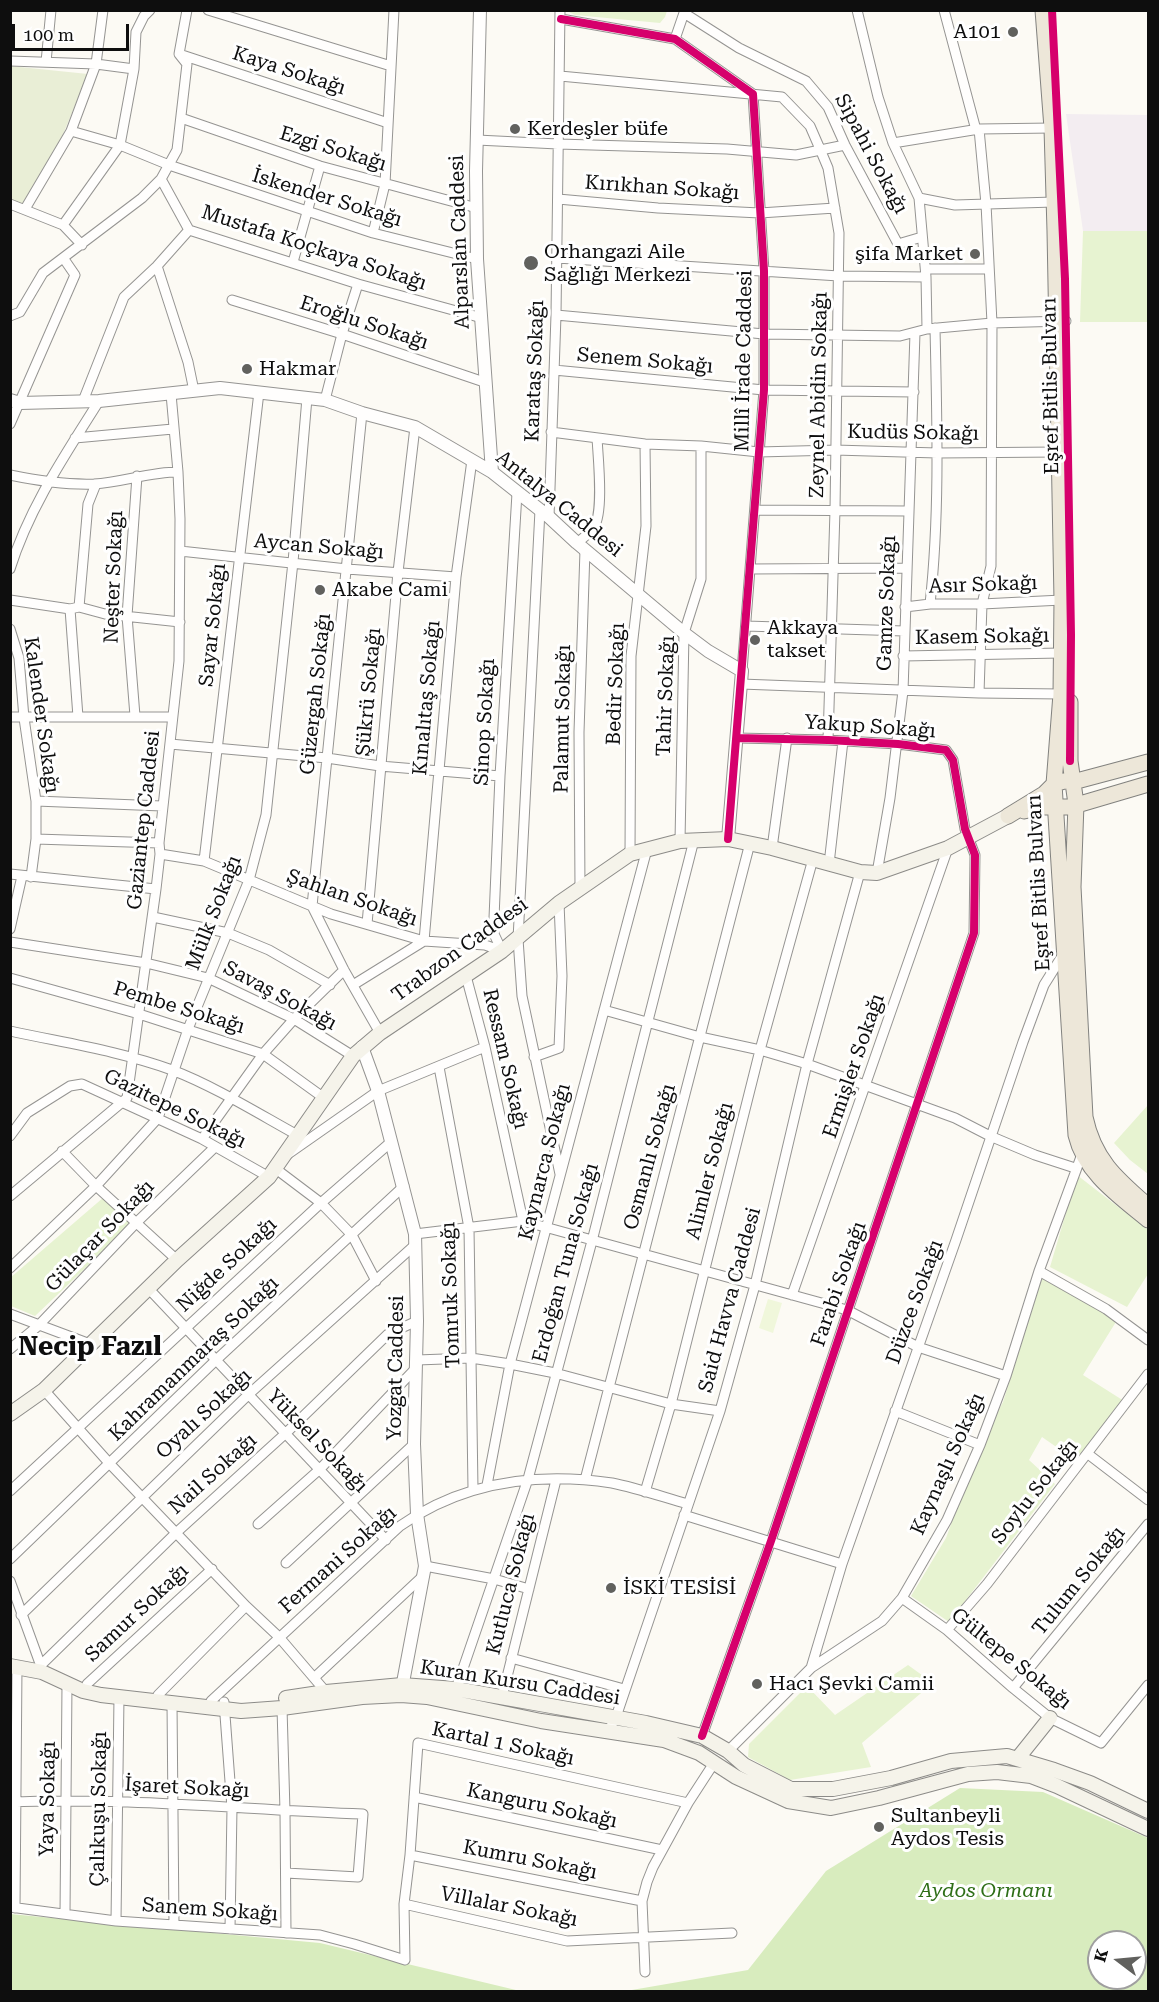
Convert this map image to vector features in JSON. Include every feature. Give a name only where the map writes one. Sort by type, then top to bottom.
[{"type":"main road","name":"Eşref Bitlis Bulvarı","points":[[1042,10],[1052,128],[1054,202],[1062,321],[1059,452],[1061,694],[1054,784],[1055,806],[1083,1100],[1088,1130],[1096,1151],[1107,1168],[1116,1179],[1149,1206]]},
{"type":"main road","name":"Eşref Bitlis Bulvarı","points":[[1052,10],[1058,97],[1071,635],[1070,761],[1076,804],[1070,953],[1076,1135],[1082,1154],[1095,1173],[1109,1188],[1149,1220]]},
{"type":"main road","points":[[1070,761],[1088,773],[1098,775]]},
{"type":"main road","points":[[1054,784],[1064,781],[1073,782],[1149,762]]},
{"type":"main road","name":"Trabzon Caddesi","points":[[10,1414],[44,1390],[177,1260],[277,1167],[358,1052],[381,1033],[502,951],[559,903],[630,854],[687,841],[728,839],[860,872],[877,873],[948,848],[1008,816],[1044,794],[1054,784]]},
{"type":"main road","points":[[1008,816],[1027,810],[1055,806],[1064,808],[1149,784]]},
{"type":"main road","points":[[1008,816],[1036,812],[1058,829]]},
{"type":"main road","name":"Kuran Kursu Caddesi","points":[[13,1665],[42,1669],[104,1689],[220,1704],[241,1711],[282,1708],[401,1690],[541,1721],[664,1740],[699,1753],[736,1777],[788,1801],[831,1808],[879,1798],[968,1774],[998,1772],[1031,1776],[1058,1786],[1149,1829]]},
{"type":"main road","name":"Kuran Kursu Caddesi","points":[[42,1669],[83,1691],[172,1703],[242,1704],[326,1692],[456,1689],[616,1717],[703,1738],[731,1754],[744,1765],[791,1789],[833,1789],[891,1778],[951,1761],[1007,1756],[1090,1783],[1149,1811]]},
{"type":"main road","points":[[1018,1758],[1050,1718]]},
{"type":"main road","points":[[699,1753],[698,1745],[703,1738]]},
{"type":"main road","points":[[718,1765],[729,1769],[734,1766],[736,1762],[731,1754]]},
{"type":"street","points":[[46,62],[51,10]]},
{"type":"street","points":[[25,209],[71,131],[96,64],[103,10]]},
{"type":"street","points":[[63,225],[120,145],[134,69],[136,32],[144,16],[150,10]]},
{"type":"street","points":[[10,316],[20,312],[43,273],[142,198],[161,179],[177,150],[187,64],[179,54],[187,10]]},
{"type":"street","points":[[208,10],[391,66]]},
{"type":"street","points":[[373,233],[385,184],[394,10]]},
{"type":"street","name":"Alparslan Caddesi","points":[[480,10],[476,171],[477,260],[492,472]]},
{"type":"street","points":[[857,10],[878,97],[893,143],[919,198],[931,329],[937,453],[935,555],[930,604]]},
{"type":"street","points":[[944,10],[978,130],[986,204],[992,323],[991,566],[982,604],[980,693]]},
{"type":"street","points":[[675,39],[685,12]]},
{"type":"street","name":"Sipahi Sokağı","points":[[685,12],[740,48],[806,81],[828,107],[845,145],[898,244],[922,237]]},
{"type":"street","points":[[561,15],[675,39],[753,93]]},
{"type":"street","name":"Karataş Sokağı","points":[[560,1174],[522,996],[518,939],[554,370],[561,15]]},
{"type":"street","name":"Kaya Sokağı","points":[[179,54],[388,123]]},
{"type":"street","points":[[10,61],[96,64],[134,69]]},
{"type":"street","name":"Zeynel Abidin Sokağı","points":[[560,76],[782,97],[810,126],[828,168],[839,233],[839,334],[828,740]]},
{"type":"street","name":"Millî İrade Caddesi","points":[[728,839],[764,390],[764,271],[753,93]]},
{"type":"street","name":"Ezgi Sokağı","points":[[181,118],[320,166],[477,208]]},
{"type":"street","points":[[893,143],[978,130],[1052,128]]},
{"type":"street","name":"İskender Sokağı","points":[[71,131],[120,145],[169,165],[373,233],[477,260]]},
{"type":"street","points":[[477,140],[727,148],[796,155],[845,145]]},
{"type":"street","points":[[292,262],[320,166]]},
{"type":"street","name":"Mustafa Koçkaya Sokağı","points":[[161,179],[189,230],[358,284],[482,318]]},
{"type":"street","points":[[919,198],[955,205],[1054,202]]},
{"type":"street","name":"Kırıkhan Sokağı","points":[[558,199],[658,208],[760,213],[835,208]]},
{"type":"street","points":[[10,204],[63,225],[82,245]]},
{"type":"street","points":[[83,401],[124,297],[157,266],[189,230]]},
{"type":"street","points":[[557,258],[839,276],[989,270]]},
{"type":"street","points":[[10,424],[15,402],[75,275],[64,259]]},
{"type":"street","points":[[157,266],[188,362],[194,391]]},
{"type":"street","points":[[325,399],[358,284]]},
{"type":"street","name":"Eroğlu Sokağı","points":[[232,300],[484,382]]},
{"type":"street","points":[[556,315],[764,334],[900,336],[931,329],[992,323],[1062,321]]},
{"type":"street","name":"Gamze Sokağı","points":[[877,873],[898,744],[903,691],[915,333]]},
{"type":"street","name":"Senem Sokağı","points":[[554,370],[764,390],[914,392]]},
{"type":"street","name":"Antalya Caddesi","points":[[15,402],[99,401],[220,388],[325,399],[362,413],[415,427],[492,472],[545,513],[581,547],[684,633],[708,651],[742,670]]},
{"type":"street","name":"Sayar Sokağı","points":[[204,861],[258,392]]},
{"type":"street","name":"Gaziantep Caddesi","points":[[122,1102],[127,1098],[153,917],[160,854],[162,806],[179,661],[178,472],[171,393]]},
{"type":"street","name":"Mülk Sokağı","points":[[10,1268],[96,1186],[158,1118],[188,1029],[249,880],[266,815],[293,562],[307,398]]},
{"type":"street","points":[[10,569],[19,540],[60,460],[99,401]]},
{"type":"street","name":"Güzergah Sokağı","points":[[312,906],[362,413]]},
{"type":"street","name":"Şükrü Sokağı","points":[[367,924],[398,572],[415,427]]},
{"type":"street","points":[[75,438],[173,429]]},
{"type":"street","name":"Kudüs Sokağı","points":[[551,432],[645,444],[701,446],[759,452],[835,450],[937,453],[1059,452]]},
{"type":"street","points":[[581,547],[598,520],[600,482],[597,438]]},
{"type":"street","name":"Bedir Sokağı","points":[[630,854],[631,656],[646,526],[645,444]]},
{"type":"street","name":"Tahir Sokağı","points":[[687,841],[684,633],[701,579],[701,446]]},
{"type":"street","name":"Kınalıtaş Sokağı","points":[[424,940],[456,577],[472,460]]},
{"type":"street","points":[[10,474],[48,483],[96,484],[160,472],[178,472]]},
{"type":"street","name":"Neşter Sokağı","points":[[135,716],[127,616],[137,476]]},
{"type":"street","points":[[78,717],[74,608],[88,504],[96,484]]},
{"type":"street","name":"Sinop Sokağı","points":[[502,951],[494,934],[494,926],[500,776],[517,493]]},
{"type":"street","points":[[754,510],[908,511]]},
{"type":"street","name":"Palamut Sokağı","points":[[580,889],[581,547]]},
{"type":"street","name":"Aycan Sokağı","points":[[180,551],[456,577]]},
{"type":"street","points":[[750,569],[906,568]]},
{"type":"street","points":[[10,600],[180,622]]},
{"type":"street","name":"Asır Sokağı","points":[[905,607],[930,604],[1062,600]]},
{"type":"street","points":[[746,626],[904,631]]},
{"type":"street","name":"Kalender Sokağı","points":[[10,629],[36,801],[36,839],[10,929]]},
{"type":"street","name":"Kasem Sokağı","points":[[903,656],[1061,653]]},
{"type":"street","points":[[741,684],[903,691],[1061,694]]},
{"type":"street","points":[[10,717],[172,717]]},
{"type":"street","name":"Yakup Sokağı","points":[[736,738],[788,738],[944,748],[953,760],[968,837]]},
{"type":"street","points":[[771,848],[788,738]]},
{"type":"street","points":[[829,864],[843,741]]},
{"type":"street","points":[[170,744],[327,758],[439,772],[500,776]]},
{"type":"street","points":[[36,801],[162,806]]},
{"type":"street","name":"Farabi Sokağı","points":[[703,1738],[975,933],[975,855],[968,837]]},
{"type":"street","points":[[36,839],[159,843]]},
{"type":"street","name":"Erdoğan Tuna Sokağı","points":[[456,1689],[528,1479],[592,1241],[647,1023],[687,841]]},
{"type":"street","name":"Osmanlı Sokağı","points":[[585,1480],[750,843]]},
{"type":"street","name":"Ermişler Sokağı","points":[[792,1295],[948,848]]},
{"type":"street","name":"Kaynarca Sokağı","points":[[487,1485],[510,1364],[647,849]]},
{"type":"street","name":"Şahlan Sokağı","points":[[160,854],[204,861],[312,906],[367,924],[424,940],[485,945],[502,951]]},
{"type":"street","name":"Alimler Sokağı","points":[[645,1492],[671,1404],[760,1050],[813,859]]},
{"type":"street","name":"Said Havva Caddesi","points":[[609,1730],[616,1717],[720,1411],[755,1285],[807,1064],[860,872]]},
{"type":"street","points":[[10,874],[156,889]]},
{"type":"street","points":[[534,1057],[559,1048],[562,976],[559,903]]},
{"type":"street","points":[[312,906],[344,970],[381,1033]]},
{"type":"street","points":[[153,917],[228,933],[269,950],[330,985]]},
{"type":"street","points":[[353,985],[424,940]]},
{"type":"street","name":"Savaş Sokağı","points":[[10,942],[146,963],[208,978],[358,1052]]},
{"type":"street","name":"Düzce Sokağı","points":[[811,1668],[842,1564],[1044,985],[1070,953]]},
{"type":"street","points":[[202,1139],[263,1054],[294,1019],[344,970]]},
{"type":"street","name":"Ressam Sokağı","points":[[466,976],[523,1221]]},
{"type":"street","name":"Pembe Sokağı","points":[[10,978],[139,1014],[263,1054],[324,1098]]},
{"type":"street","points":[[604,1010],[807,1064],[955,1118],[1035,1155],[1075,1168]]},
{"type":"street","points":[[10,1031],[133,1057],[174,1071],[299,1136]]},
{"type":"street","points":[[277,1167],[378,1091],[484,1047]]},
{"type":"street","name":"Yozgat Caddesi","points":[[358,1052],[378,1091],[404,1186],[415,1239],[417,1321],[414,1444],[417,1514],[423,1571],[401,1690]]},
{"type":"street","name":"Tomruk Sokağı","points":[[439,1067],[469,1228],[474,1489]]},
{"type":"street","name":"Gazitepe Sokağı","points":[[10,1136],[27,1113],[70,1086],[82,1084],[158,1118],[215,1147],[277,1167],[321,1203],[352,1235],[376,1281]]},
{"type":"street","points":[[10,1196],[122,1102]]},
{"type":"street","name":"Niğde Sokağı","points":[[10,1491],[321,1203],[391,1142]]},
{"type":"street","name":"Gülaçar Sokağı","points":[[10,1349],[38,1326],[136,1222],[215,1147]]},
{"type":"street","points":[[62,1151],[96,1186],[177,1260]]},
{"type":"street","name":"Kaynaşlı Sokağı","points":[[731,1754],[811,1668],[882,1622],[902,1598],[947,1520],[980,1445],[1006,1376],[1075,1168],[1082,1154]]},
{"type":"street","name":"Kahramanmaraş Sokağı","points":[[10,1559],[215,1361],[404,1186]]},
{"type":"street","points":[[415,1239],[469,1228],[523,1221],[847,1310],[918,1347],[1006,1376]]},
{"type":"street","name":"Oyalı Sokağı","points":[[21,1615],[249,1395],[376,1281],[415,1239]]},
{"type":"street","points":[[1039,1271],[1106,1309],[1149,1341]]},
{"type":"street","name":"Yüksel Sokağı","points":[[148,1288],[386,1540]]},
{"type":"street","points":[[10,1314],[90,1344]]},
{"type":"street","name":"Nail Sokağı","points":[[42,1669],[177,1532],[388,1334],[417,1321]]},
{"type":"street","points":[[258,1524],[320,1469],[416,1364],[471,1358],[510,1364],[555,1373],[671,1404],[720,1411]]},
{"type":"street","name":"Soylu Sokağı","points":[[947,1630],[987,1584],[1149,1374]]},
{"type":"street","points":[[44,1390],[110,1464],[246,1606],[279,1637],[326,1692]]},
{"type":"street","points":[[895,1411],[980,1445]]},
{"type":"street","points":[[286,1563],[414,1444]]},
{"type":"street","points":[[1088,1454],[1149,1500]]},
{"type":"street","name":"Fermani Sokağı","points":[[220,1704],[279,1637],[400,1526],[417,1514],[474,1489],[528,1479],[585,1480],[613,1484],[688,1504]]},
{"type":"street","name":"Kutluca Sokağı","points":[[502,1697],[556,1480]]},
{"type":"street","points":[[684,1515],[842,1564]]},
{"type":"street","name":"Tulum Sokağı","points":[[1013,1688],[1149,1524]]},
{"type":"street","name":"Samur Sokağı","points":[[87,1684],[212,1569]]},
{"type":"street","points":[[315,1677],[423,1571],[494,1579],[529,1589]]},
{"type":"street","points":[[10,1581],[42,1669]]},
{"type":"street","name":"Gültepe Sokağı","points":[[902,1598],[947,1630],[1050,1718],[1101,1743],[1149,1685]]},
{"type":"street","points":[[158,1695],[246,1606]]},
{"type":"street","points":[[511,1658],[624,1689]]},
{"type":"street","points":[[13,1665],[13,1907]]},
{"type":"street","name":"Yaya Sokağı","points":[[65,1914],[67,1684]]},
{"type":"street","name":"Çalıkuşu Sokağı","points":[[116,1921],[119,1697]]},
{"type":"street","points":[[172,1703],[174,1925]]},
{"type":"street","points":[[220,1704],[232,1808],[230,1929]]},
{"type":"street","points":[[282,1708],[286,1933]]},
{"type":"street","name":"Kartal 1 Sokağı","points":[[405,1960],[404,1904],[410,1855],[417,1743],[688,1803]]},
{"type":"street","points":[[645,1972],[642,1901],[647,1882],[688,1803],[718,1765]]},
{"type":"street","name":"Kanguru Sokağı","points":[[414,1797],[662,1850]]},
{"type":"street","name":"İşaret Sokağı","points":[[14,1802],[174,1803],[363,1814],[358,1877],[286,1873]]},
{"type":"street","name":"Kumru Sokağı","points":[[410,1855],[642,1901]]},
{"type":"street","name":"Villalar Sokağı","points":[[404,1904],[567,1941],[732,1933]]},
{"type":"street","name":"Sanem Sokağı","points":[[13,1907],[116,1921],[320,1935],[405,1960]]},
{"type":"shaded area","points":[[1066,114],[1148,115],[1148,231],[1083,231]]},
{"type":"green space","points":[[567,11],[667,11],[660,23],[575,15]]},
{"type":"green space","points":[[10,66],[88,74],[57,149],[23,205],[11,199]]},
{"type":"green space","points":[[1083,231],[1148,231],[1148,322],[1080,322]]},
{"type":"green space","points":[[1148,1105],[1148,1174],[1114,1143]]},
{"type":"green space","points":[[1077,1175],[1148,1230],[1148,1274],[1127,1307],[1050,1267]]},
{"type":"green space","points":[[104,1197],[133,1223],[35,1316],[11,1306],[10,1278]]},
{"type":"green space","points":[[1042,1278],[1070,1289],[1119,1317],[1083,1375],[1124,1401],[1075,1460],[1042,1437],[1029,1460],[1055,1484],[949,1622],[911,1596],[946,1538],[979,1447],[1003,1402]]},
{"type":"green space","points":[[768,1299],[782,1303],[773,1333],[759,1328]]},
{"type":"green space","points":[[908,1665],[933,1683],[862,1743],[871,1767],[790,1780],[748,1757],[749,1744],[807,1686],[835,1715]]},
{"type":"green space","name":"Aydos Ormanı","points":[[960,1788],[1043,1792],[1148,1838],[1148,1991],[626,1991],[748,1970],[826,1871]]},
{"type":"green space","points":[[10,1914],[320,1943],[520,1991],[11,1991]]},
{"type":"cycle path","points":[[1052,10],[1065,279],[1071,635],[1070,761]]},
{"type":"cycle path","points":[[561,19],[675,39],[753,94],[764,271],[764,390],[728,839]]},
{"type":"cycle path","points":[[702,1736],[771,1541],[974,933],[975,855],[965,829],[953,760],[946,750],[898,744],[737,738]]},
{"type":"place","name":"A101","points":[[1013,32]]},
{"type":"place","name":"Kerdeşler büfe","points":[[515,129]]},
{"type":"place","name":"şifa Market","points":[[975,254]]},
{"type":"place","name":"Orhangazi Aile Sağlığı Merkezi","points":[[531,263]]},
{"type":"place","name":"Hakmar","points":[[247,369]]},
{"type":"place","name":"Akabe Cami","points":[[320,590]]},
{"type":"place","name":"Akkaya takset","points":[[755,640]]},
{"type":"place","name":"İSKİ TESİSİ","points":[[611,1588]]},
{"type":"place","name":"Hacı Şevki Camii","points":[[757,1684]]},
{"type":"place","name":"Sultanbeyli Aydos Tesis","points":[[879,1827]]},
{"type":"district","name":"Necip Fazıl","points":[[90,1347]]}]
